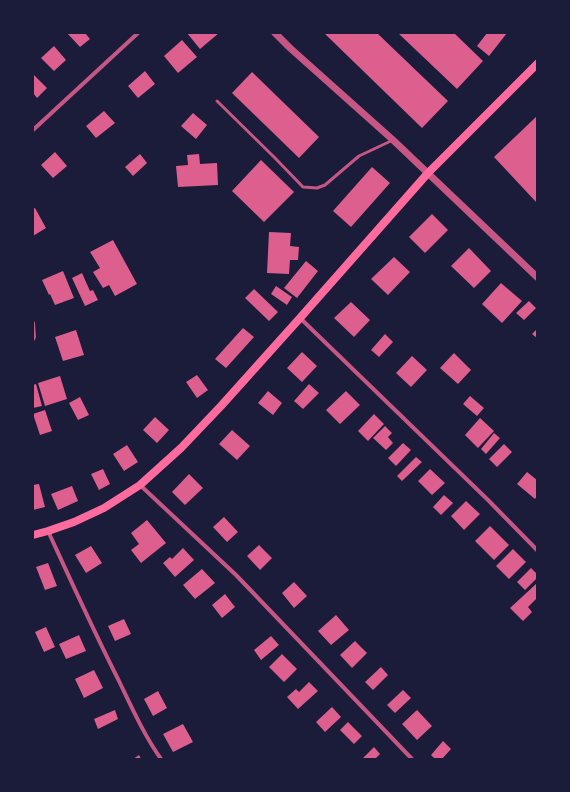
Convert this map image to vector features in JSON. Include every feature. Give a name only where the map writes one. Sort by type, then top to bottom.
[{"type":"main road","points":[[33,535],[48,532],[104,508],[140,485],[181,448],[221,406],[428,173],[537,64]]},
{"type":"street","points":[[33,130],[138,33]]},
{"type":"street","points":[[275,33],[393,140],[537,277]]},
{"type":"street","points":[[300,318],[483,495],[537,550]]},
{"type":"street","points":[[33,323],[33,339]]},
{"type":"street","points":[[140,485],[236,575],[412,759]]},
{"type":"street","points":[[48,532],[116,676],[152,746],[161,759]]},
{"type":"lane","points":[[217,101],[303,187],[317,188],[325,184],[359,156],[393,140]]},
{"type":"building","points":[[67,33],[85,33],[90,39],[80,47]]},
{"type":"building","points":[[187,33],[219,33],[200,49]]},
{"type":"building","points":[[324,33],[377,33],[448,101],[422,128]]},
{"type":"building","points":[[398,33],[454,33],[483,61],[457,89]]},
{"type":"building","points":[[487,33],[507,33],[489,56],[477,46]]},
{"type":"building","points":[[182,40],[197,57],[178,73],[164,56]]},
{"type":"building","points":[[54,46],[66,60],[54,71],[41,58]]},
{"type":"building","points":[[145,71],[155,84],[138,98],[128,86]]},
{"type":"building","points":[[252,72],[319,137],[299,158],[232,93]]},
{"type":"building","points":[[33,74],[47,88],[37,98],[33,93]]},
{"type":"building","points":[[104,111],[115,123],[96,138],[86,126]]},
{"type":"building","points":[[193,113],[207,125],[196,139],[181,126]]},
{"type":"building","points":[[537,116],[537,203],[494,157]]},
{"type":"building","points":[[55,152],[67,166],[53,178],[41,165]]},
{"type":"building","points":[[140,154],[147,163],[133,176],[125,167]]},
{"type":"building","points":[[199,154],[200,164],[217,163],[218,185],[178,187],[176,166],[188,165],[187,155]]},
{"type":"building","points":[[261,160],[294,192],[264,222],[232,191]]},
{"type":"building","points":[[372,167],[390,183],[351,227],[333,211]]},
{"type":"building","points":[[35,208],[46,228],[33,236],[33,209]]},
{"type":"building","points":[[432,214],[448,230],[425,253],[409,237]]},
{"type":"building","points":[[269,232],[291,233],[290,246],[299,247],[298,260],[290,260],[289,274],[267,273]]},
{"type":"building","points":[[113,240],[137,284],[115,296],[109,285],[103,288],[93,272],[100,268],[90,252]]},
{"type":"building","points":[[469,248],[491,271],[474,288],[451,266]]},
{"type":"building","points":[[394,257],[410,272],[388,295],[371,279]]},
{"type":"building","points":[[306,261],[318,271],[297,298],[284,288]]},
{"type":"building","points":[[63,271],[74,298],[55,305],[42,280]]},
{"type":"building","points":[[82,273],[90,291],[93,290],[98,300],[85,306],[72,278]]},
{"type":"building","points":[[501,283],[522,301],[502,323],[482,304]]},
{"type":"building","points":[[276,286],[292,297],[287,305],[271,294]]},
{"type":"building","points":[[254,289],[278,312],[269,321],[245,298]]},
{"type":"building","points":[[529,301],[536,308],[524,320],[516,313]]},
{"type":"building","points":[[351,302],[370,320],[354,337],[334,318]]},
{"type":"building","points":[[243,328],[254,337],[226,368],[215,359]]},
{"type":"building","points":[[537,329],[537,338],[532,334]]},
{"type":"building","points":[[76,330],[84,355],[63,361],[55,337]]},
{"type":"building","points":[[385,334],[393,342],[379,357],[371,350]]},
{"type":"building","points":[[302,352],[317,366],[302,382],[287,368]]},
{"type":"building","points":[[454,353],[471,370],[458,384],[440,368]]},
{"type":"building","points":[[412,356],[427,370],[411,387],[396,373]]},
{"type":"building","points":[[197,375],[208,390],[197,398],[186,382]]},
{"type":"building","points":[[60,376],[67,399],[45,406],[38,383]]},
{"type":"building","points":[[36,384],[42,406],[33,408],[33,385]]},
{"type":"building","points":[[309,384],[319,393],[303,409],[294,401]]},
{"type":"building","points":[[268,391],[282,403],[273,415],[258,403]]},
{"type":"building","points":[[346,391],[360,405],[340,424],[326,410]]},
{"type":"building","points":[[470,396],[484,408],[477,416],[463,404]]},
{"type":"building","points":[[80,397],[89,415],[78,420],[69,403]]},
{"type":"building","points":[[45,410],[52,431],[40,435],[33,414]]},
{"type":"building","points":[[374,414],[384,424],[368,441],[358,431]]},
{"type":"building","points":[[155,417],[169,430],[157,443],[143,430]]},
{"type":"building","points":[[480,418],[494,431],[478,448],[465,435]]},
{"type":"building","points":[[385,426],[392,433],[388,437],[393,443],[386,450],[373,438]]},
{"type":"building","points":[[232,430],[250,446],[237,460],[219,444]]},
{"type":"building","points":[[494,433],[500,438],[486,454],[481,449]]},
{"type":"building","points":[[403,443],[411,450],[396,466],[388,458]]},
{"type":"building","points":[[504,444],[512,452],[497,467],[489,459]]},
{"type":"building","points":[[127,445],[138,462],[124,471],[113,454]]},
{"type":"building","points":[[416,457],[422,462],[402,481],[397,476]]},
{"type":"building","points":[[103,469],[110,484],[99,490],[91,474]]},
{"type":"building","points":[[430,469],[445,483],[432,495],[418,481]]},
{"type":"building","points":[[527,472],[537,480],[537,496],[535,499],[517,484]]},
{"type":"building","points":[[189,474],[203,488],[185,505],[172,492]]},
{"type":"building","points":[[39,484],[45,507],[33,510],[33,485]]},
{"type":"building","points":[[72,486],[78,501],[58,510],[51,494]]},
{"type":"building","points":[[444,495],[453,503],[441,515],[433,507]]},
{"type":"building","points":[[466,501],[480,514],[464,530],[451,516]]},
{"type":"building","points":[[224,517],[238,532],[227,542],[213,527]]},
{"type":"building","points":[[147,520],[166,543],[141,563],[131,550],[139,544],[131,533]]},
{"type":"building","points":[[490,526],[509,545],[494,560],[475,541]]},
{"type":"building","points":[[259,545],[272,558],[260,570],[247,556]]},
{"type":"building","points":[[91,546],[102,563],[86,573],[75,555]]},
{"type":"building","points":[[183,548],[194,560],[175,577],[163,563],[170,557],[172,559]]},
{"type":"building","points":[[513,549],[526,562],[509,579],[496,566]]},
{"type":"building","points":[[48,563],[57,586],[45,590],[36,567]]},
{"type":"building","points":[[531,568],[537,574],[537,578],[525,590],[517,582]]},
{"type":"building","points":[[202,569],[215,583],[195,599],[183,585]]},
{"type":"building","points":[[294,582],[307,596],[294,608],[282,593]]},
{"type":"building","points":[[536,584],[537,598],[528,607],[532,612],[523,621],[510,608]]},
{"type":"building","points":[[225,594],[235,607],[222,618],[212,605]]},
{"type":"building","points":[[336,615],[349,630],[331,645],[318,631]]},
{"type":"building","points":[[124,619],[131,634],[115,641],[108,626]]},
{"type":"building","points":[[46,627],[55,647],[44,652],[35,632]]},
{"type":"building","points":[[79,635],[86,651],[66,659],[59,644]]},
{"type":"building","points":[[271,636],[279,645],[261,660],[254,650]]},
{"type":"building","points":[[355,641],[367,653],[352,668],[340,655]]},
{"type":"building","points":[[282,654],[297,669],[284,682],[269,667]]},
{"type":"building","points":[[381,667],[388,675],[373,690],[365,682]]},
{"type":"building","points":[[94,670],[103,688],[84,698],[75,679]]},
{"type":"building","points":[[309,682],[318,691],[298,709],[287,697],[296,689],[299,692]]},
{"type":"building","points":[[403,690],[411,698],[395,713],[387,705]]},
{"type":"building","points":[[158,691],[167,708],[153,716],[144,699]]},
{"type":"building","points":[[332,707],[341,717],[325,732],[316,722]]},
{"type":"building","points":[[115,710],[118,719],[98,729],[94,719]]},
{"type":"building","points":[[417,710],[432,726],[417,740],[402,724]]},
{"type":"building","points":[[348,722],[362,736],[354,744],[340,730]]},
{"type":"building","points":[[183,724],[193,742],[173,752],[163,734]]},
{"type":"building","points":[[443,741],[451,749],[442,759],[435,759],[431,755]]},
{"type":"building","points":[[374,747],[380,754],[375,759],[362,759]]},
{"type":"building","points":[[139,755],[141,759],[133,759]]}]
